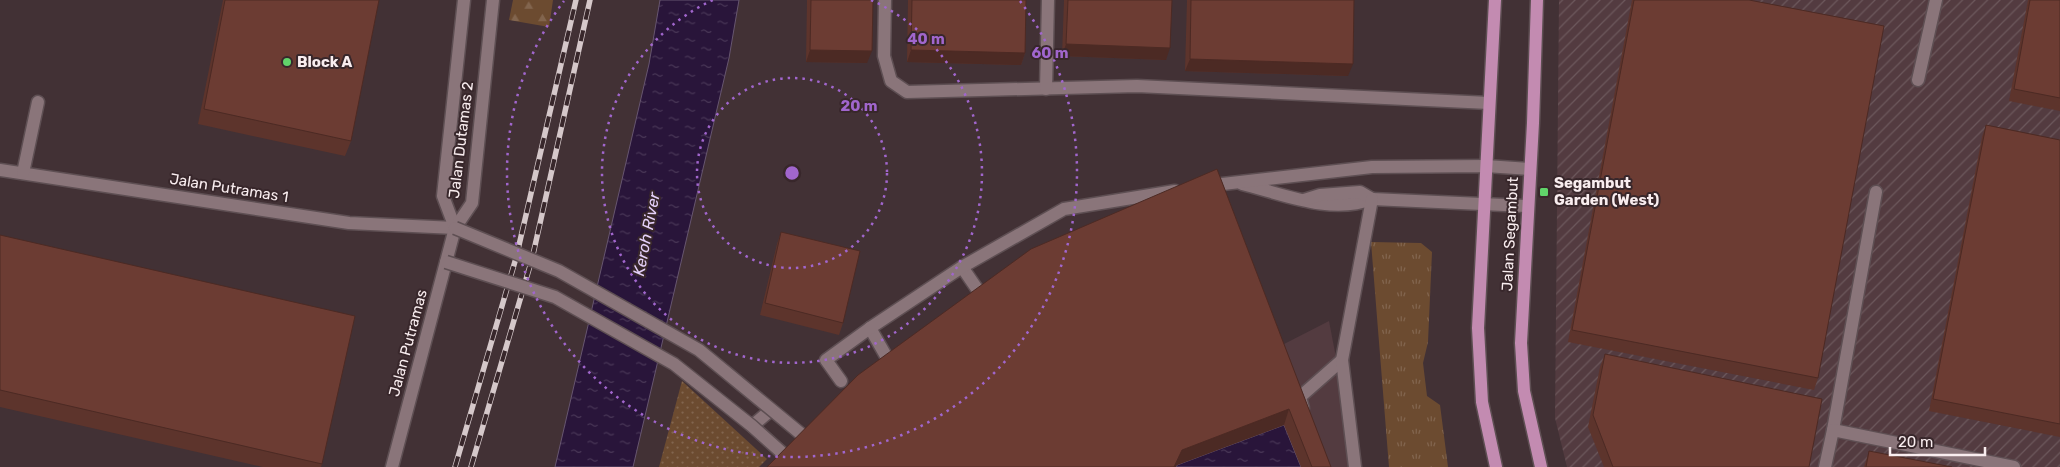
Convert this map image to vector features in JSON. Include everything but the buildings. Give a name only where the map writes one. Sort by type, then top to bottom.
[{"type":"main road","name":"Jalan Segambut","points":[[1494,0],[1478,328],[1482,402],[1496,464]]},
{"type":"main road","name":"Jalan Segambut","points":[[1537,0],[1521,344],[1524,391],[1541,467]]},
{"type":"street","name":"Jalan Dutamas 2","points":[[455,228],[443,196],[464,0]]},
{"type":"street","name":"Jalan Dutamas 2","points":[[455,228],[472,203],[493,0]]},
{"type":"street","points":[[885,0],[884,56],[890,81],[907,92],[1137,86],[1490,103]]},
{"type":"street","points":[[1046,89],[1048,0]]},
{"type":"street","points":[[1918,80],[1936,0]]},
{"type":"street","points":[[23,173],[38,102]]},
{"type":"street","points":[[841,381],[826,360],[962,266],[1064,209],[1233,182],[1308,176],[1372,167],[1486,166],[1530,169]]},
{"type":"street","name":"Jalan Putramas 1","points":[[0,170],[350,223],[455,228],[559,271],[699,350],[823,452]]},
{"type":"street","points":[[1233,182],[1304,200],[1320,194],[1360,192],[1372,199],[1528,206]]},
{"type":"street","points":[[1825,467],[1876,192]]},
{"type":"street","points":[[1355,467],[1342,360],[1372,199]]},
{"type":"street","name":"Jalan Putramas","points":[[392,467],[455,228]]},
{"type":"street","points":[[446,262],[554,296],[674,364],[752,426],[798,467]]},
{"type":"street","points":[[962,266],[987,304],[987,311],[982,316]]},
{"type":"street","points":[[870,328],[890,363],[904,370],[912,364]]},
{"type":"street","points":[[1308,423],[1300,397],[1342,360]]},
{"type":"street","points":[[752,426],[771,410]]},
{"type":"street","points":[[1833,430],[2014,467]]},
{"type":"shaded area","points":[[1559,0],[2060,0],[2060,467],[1567,467],[1555,418]]},
{"type":"shaded area","points":[[1329,321],[1357,467],[1085,467],[1136,420]]},
{"type":"green space","points":[[513,0],[553,0],[549,27],[509,20]]},
{"type":"green space","points":[[1371,242],[1421,243],[1432,252],[1428,342],[1423,363],[1427,396],[1440,405],[1448,467],[1389,467]]},
{"type":"green space","points":[[682,381],[767,459],[759,467],[659,467]]},
{"type":"water","name":"Keroh River","points":[[660,0],[739,0],[729,58],[633,467],[555,467],[649,64]]},
{"type":"water","points":[[1284,425],[1301,467],[1176,467],[1177,465]]},
{"type":"railway","points":[[455,467],[516,258],[576,0]]},
{"type":"railway","points":[[471,467],[532,259],[590,0]]},
{"type":"place","name":"Block A","points":[[287,62]]},
{"type":"place","name":"Segambut Garden (West)","points":[[1544,192]]}]
